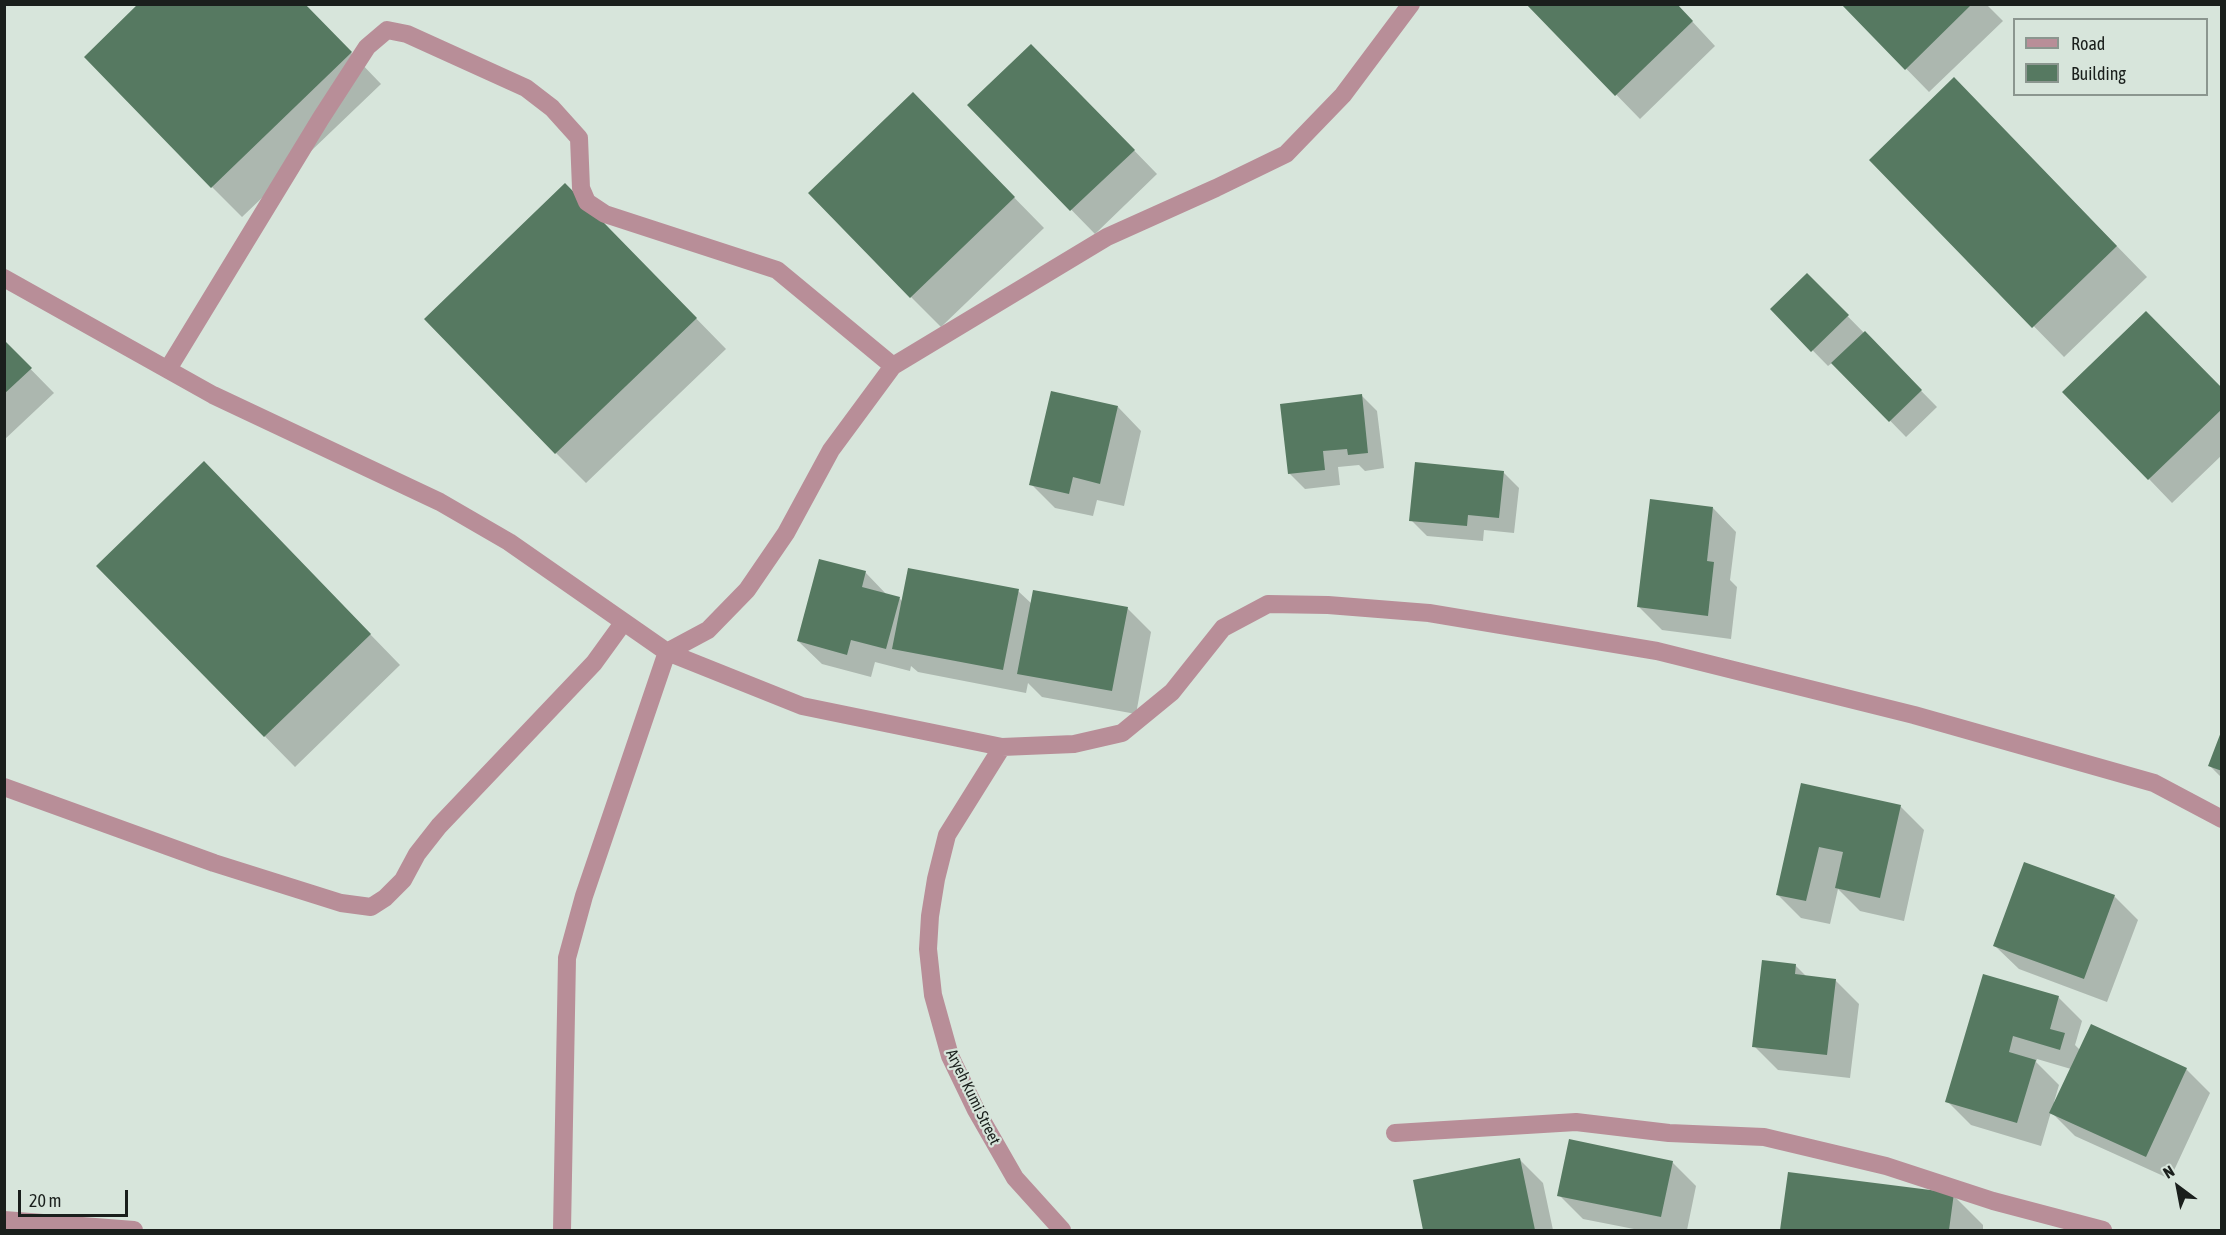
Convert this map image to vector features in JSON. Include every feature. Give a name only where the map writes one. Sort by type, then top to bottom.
[{"type":"street","points":[[562,1230],[567,958],[584,896],[667,652],[708,630],[747,590],[786,533],[831,450],[894,366],[1107,237],[1286,154],[1343,95],[1411,4]]},
{"type":"street","points":[[168,369],[321,118],[367,47],[387,30],[407,34],[526,88],[552,108],[579,138],[581,188],[587,202],[594,207],[605,214],[777,270],[894,366]]},
{"type":"street","points":[[4,278],[213,395],[440,502],[509,542],[667,652],[802,706],[1002,747],[1074,744],[1122,734],[1172,692],[1223,628],[1268,604],[1328,605],[1429,613],[1657,651],[1914,715],[2154,783],[2222,819]]},
{"type":"street","points":[[4,787],[214,863],[341,903],[371,907],[385,898],[403,880],[417,854],[439,826],[594,663],[623,623]]},
{"type":"street","name":"Aryeh Kumi Street","points":[[1002,747],[947,835],[930,916],[928,949],[933,995],[950,1056],[976,1110],[1015,1178],[1062,1230]]},
{"type":"street","points":[[1395,1132],[1576,1122],[1669,1133],[1764,1137],[1886,1166],[1993,1200],[2103,1230]]},
{"type":"street","points":[[4,1220],[134,1230]]},
{"type":"building","points":[[138,4],[305,4],[352,52],[211,188],[84,57]]},
{"type":"building","points":[[1526,4],[1677,4],[1693,21],[1615,96]]},
{"type":"building","points":[[1841,4],[1972,4],[1905,70]]},
{"type":"building","points":[[1031,44],[1135,150],[1070,211],[967,105]]},
{"type":"building","points":[[1954,77],[2117,246],[2032,328],[1869,160]]},
{"type":"building","points":[[913,92],[1015,197],[910,298],[808,193]]},
{"type":"building","points":[[565,183],[697,318],[555,454],[424,319]]},
{"type":"building","points":[[1807,273],[1849,315],[1811,352],[1770,309]]},
{"type":"building","points":[[2146,311],[2222,388],[2222,409],[2148,480],[2062,392]]},
{"type":"building","points":[[1865,331],[1922,390],[1889,422],[1831,363]]},
{"type":"building","points":[[4,340],[32,368],[4,394]]},
{"type":"building","points":[[1051,391],[1118,406],[1100,484],[1073,477],[1069,494],[1029,485]]},
{"type":"building","points":[[1362,394],[1368,453],[1348,455],[1347,449],[1323,451],[1325,470],[1288,474],[1280,404]]},
{"type":"building","points":[[204,461],[371,634],[264,737],[96,566]]},
{"type":"building","points":[[1415,462],[1504,471],[1499,518],[1468,515],[1467,526],[1409,521]]},
{"type":"building","points":[[1650,499],[1713,507],[1707,561],[1714,562],[1708,616],[1637,607]]},
{"type":"building","points":[[819,559],[866,571],[862,587],[900,597],[886,649],[851,640],[847,655],[797,641]]},
{"type":"building","points":[[908,568],[1019,589],[1003,670],[892,649]]},
{"type":"building","points":[[1033,590],[1128,607],[1112,691],[1017,674]]},
{"type":"building","points":[[2222,732],[2222,771],[2208,766]]},
{"type":"building","points":[[1801,783],[1901,805],[1880,898],[1835,888],[1843,852],[1819,847],[1806,901],[1776,895]]},
{"type":"building","points":[[2024,862],[2115,895],[2084,979],[1993,946]]},
{"type":"building","points":[[1762,960],[1796,964],[1795,974],[1836,979],[1827,1055],[1752,1047]]},
{"type":"building","points":[[1983,974],[2059,996],[2050,1029],[2065,1033],[2060,1050],[2013,1036],[2009,1052],[2036,1060],[2017,1123],[1945,1102]]},
{"type":"building","points":[[2091,1024],[2187,1068],[2146,1157],[2049,1113]]},
{"type":"building","points":[[1569,1139],[1673,1161],[1661,1217],[1557,1196]]},
{"type":"building","points":[[1520,1158],[1535,1230],[1423,1230],[1413,1180]]},
{"type":"building","points":[[1788,1172],[1954,1193],[1949,1230],[1780,1230]]}]
